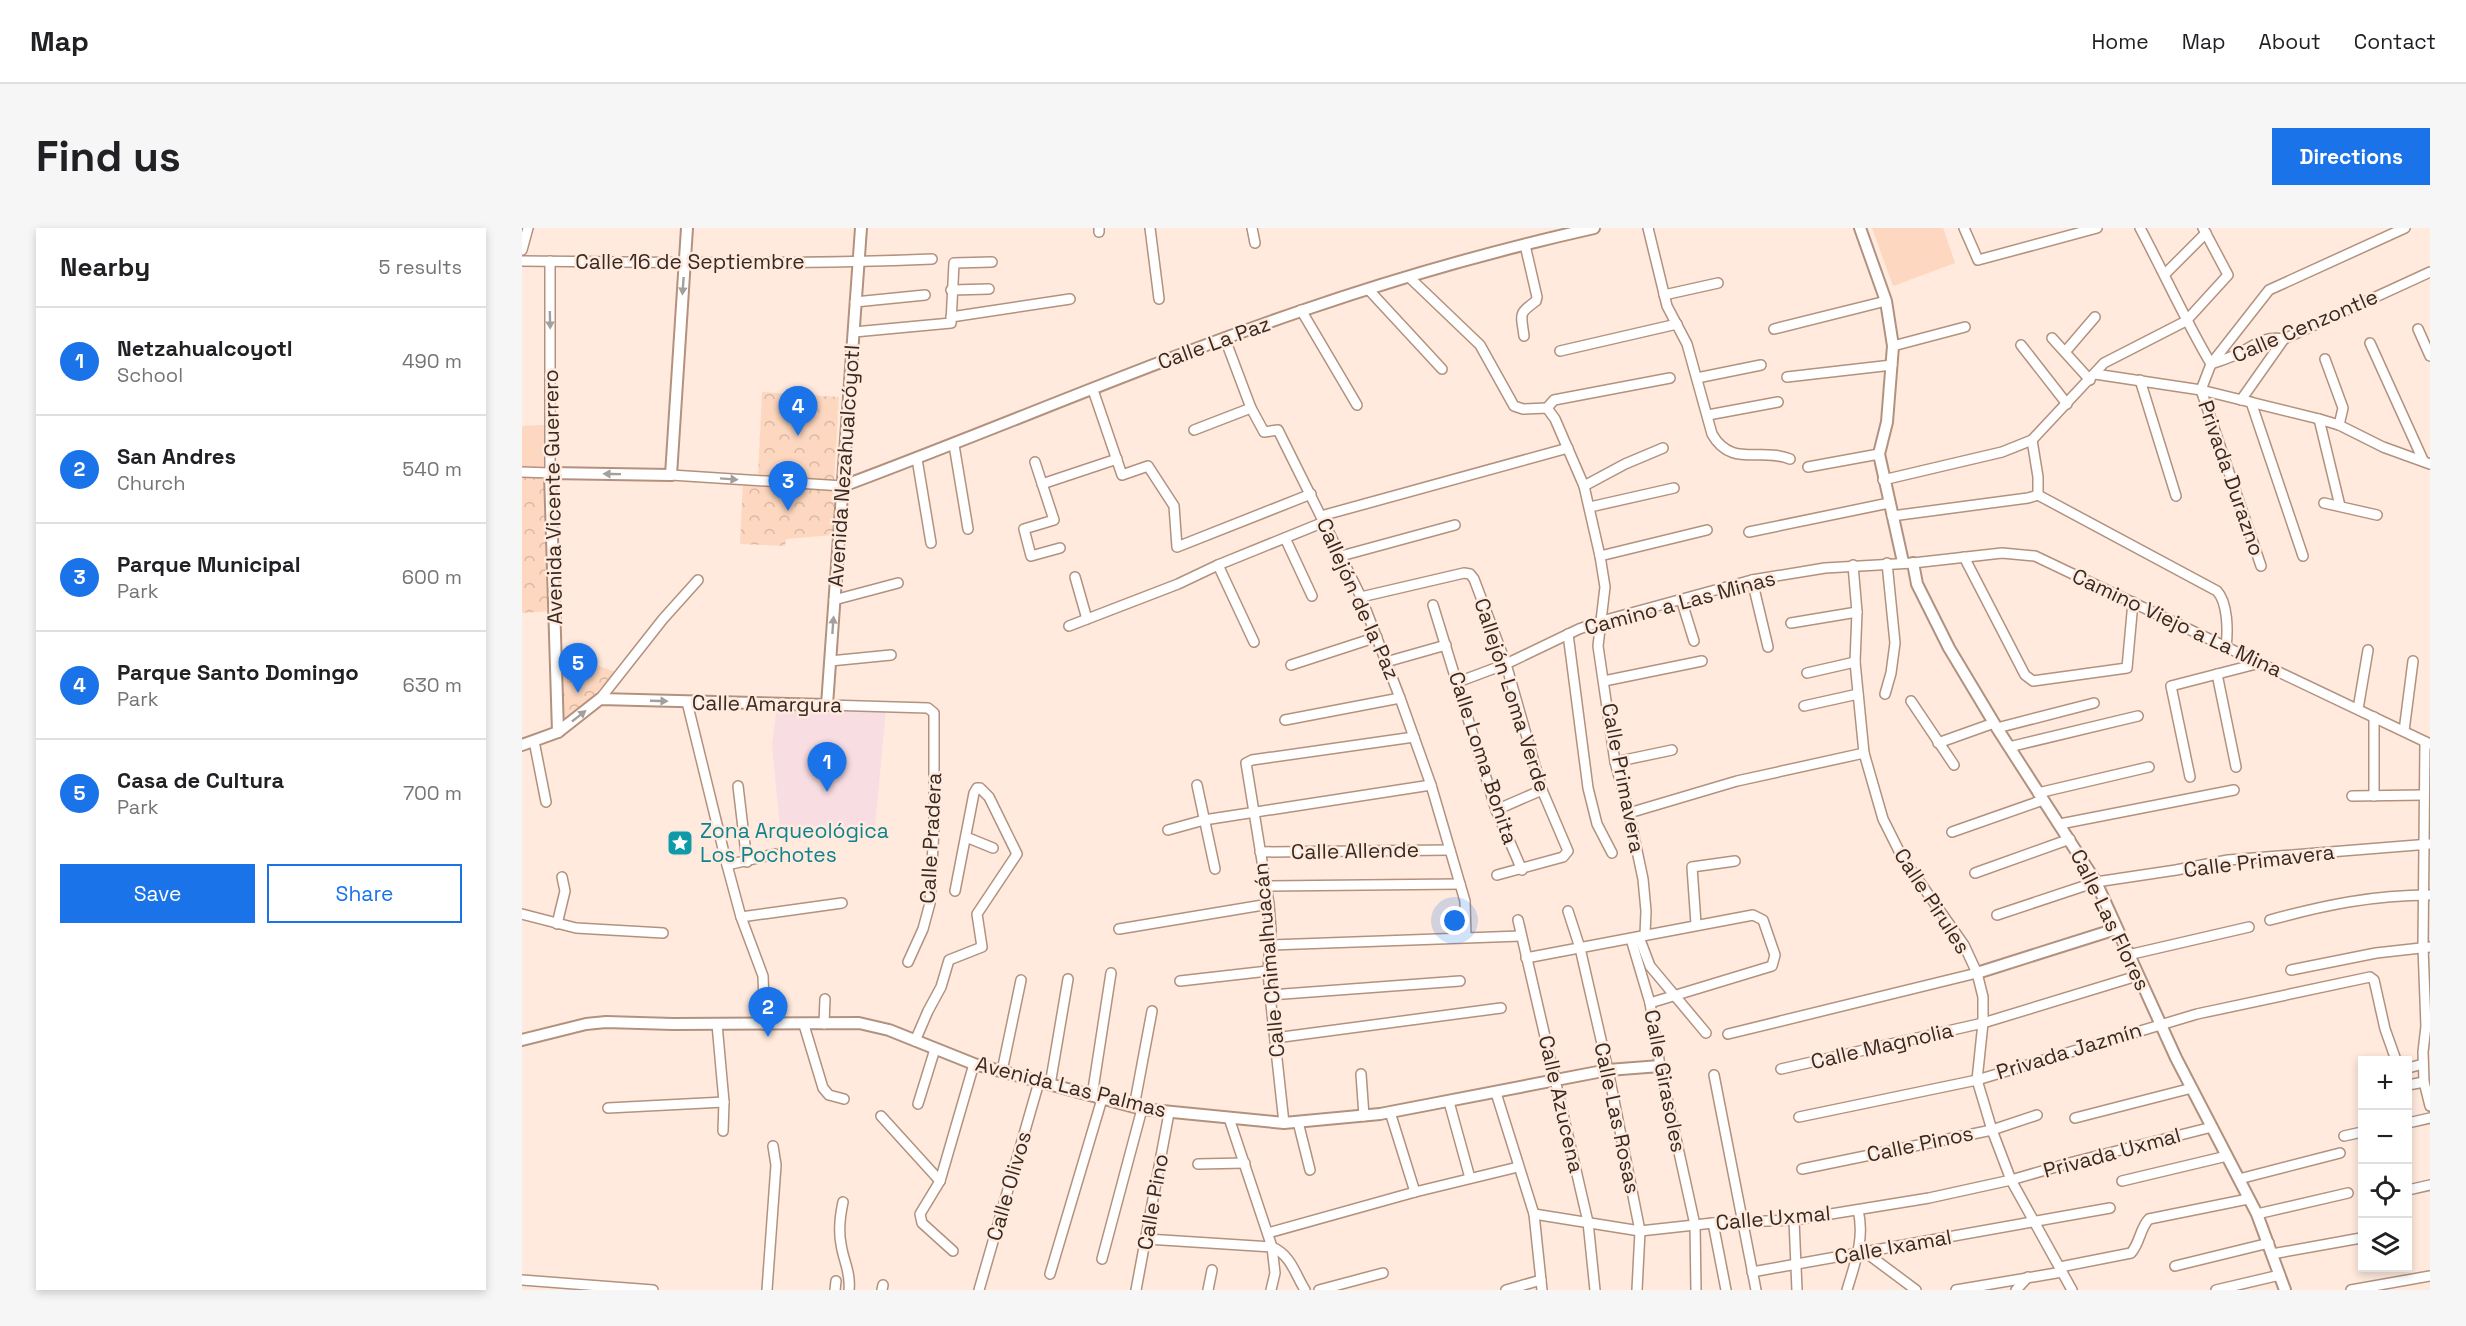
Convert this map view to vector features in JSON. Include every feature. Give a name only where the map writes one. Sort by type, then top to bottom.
[{"type":"main road","points":[[550,473],[670,475],[687,228]]},
{"type":"main road","name":"Avenida Nezahualcóyotl","points":[[827,705],[861,228]]},
{"type":"main road","name":"Calle La Paz","points":[[843,486],[1301,310],[1525,245],[1557,232],[1594,228]]},
{"type":"main road","name":"Calle Las Flores","points":[[1860,228],[1886,301],[1893,346],[1887,422],[1879,454],[1892,516],[1908,563],[1949,648],[1995,726],[2096,882],[2137,976],[2257,1214],[2285,1290]]},
{"type":"main road","name":"Avenida Vicente Guerrero","points":[[550,473],[558,732]]},
{"type":"main road","points":[[522,745],[558,732],[600,699]]},
{"type":"main road","name":"Calle Amargura","points":[[600,699],[827,705]]},
{"type":"main road","points":[[1977,973],[2116,929]]},
{"type":"main road","name":"Avenida Las Palmas","points":[[522,1041],[586,1024],[606,1022],[765,1025],[859,1023],[875,1026],[974,1064],[1138,1108],[1169,1113],[1284,1123],[1365,1116],[1449,1102],[1608,1070],[1660,1066]]},
{"type":"street","points":[[522,250],[528,228]]},
{"type":"street","points":[[1150,228],[1159,299]]},
{"type":"street","points":[[1252,228],[1255,243]]},
{"type":"street","points":[[1648,228],[1667,306],[1687,344],[1712,434],[1718,444],[1726,452],[1756,456],[1779,454],[1790,459]]},
{"type":"street","points":[[1964,228],[1978,260],[2097,228]]},
{"type":"street","points":[[2140,228],[2165,274],[2186,321],[2211,364]]},
{"type":"street","points":[[2201,390],[2211,364],[2269,290],[2405,228]]},
{"type":"street","points":[[1883,480],[2002,452],[2032,440],[2104,363],[2186,321],[2228,275],[2205,231],[2165,274]]},
{"type":"street","points":[[1524,336],[1521,314],[1524,308],[1536,301],[1537,297],[1525,245]]},
{"type":"street","name":"Calle 16 de Septiembre","points":[[522,261],[685,264],[932,259]]},
{"type":"street","name":"Avenida Vicente Guerrero","points":[[550,261],[550,473]]},
{"type":"street","points":[[854,332],[951,323],[954,263],[992,262]]},
{"type":"street","name":"Calle Cenzontle","points":[[2211,364],[2235,355],[2262,339],[2272,337],[2284,339],[2430,272]]},
{"type":"street","points":[[1409,277],[1480,345],[1514,406],[1523,409],[1547,408],[1554,400],[1670,378]]},
{"type":"street","points":[[1664,295],[1718,283]]},
{"type":"street","points":[[951,290],[989,289]]},
{"type":"street","points":[[1368,289],[1442,369]]},
{"type":"street","points":[[855,302],[925,295]]},
{"type":"street","points":[[951,317],[1070,299]]},
{"type":"street","points":[[1774,329],[1886,301]]},
{"type":"street","points":[[1301,310],[1357,405]]},
{"type":"street","points":[[2065,352],[2095,317]]},
{"type":"street","points":[[1560,351],[1677,324]]},
{"type":"street","points":[[1893,346],[1965,327]]},
{"type":"street","points":[[2418,329],[2430,356]]},
{"type":"street","points":[[2052,338],[2092,377],[2140,380],[2201,390],[2319,419],[2339,425],[2383,447],[2426,462]]},
{"type":"street","name":"Callejón de la Paz","points":[[1225,339],[1251,408],[1264,432],[1278,430],[1361,597],[1431,785],[1465,902],[1466,937]]},
{"type":"street","points":[[2241,400],[2284,339]]},
{"type":"street","points":[[2370,343],[2426,462]]},
{"type":"street","points":[[2021,345],[2067,404]]},
{"type":"street","points":[[2325,359],[2343,408],[2339,425]]},
{"type":"street","points":[[1696,378],[1761,365]]},
{"type":"street","points":[[1786,377],[1892,365]]},
{"type":"street","points":[[2140,380],[2176,496]]},
{"type":"street","points":[[1093,390],[1122,475],[1148,466],[1174,506],[1178,547],[1311,494]]},
{"type":"street","name":"Privada Durazno","points":[[2201,390],[2261,566]]},
{"type":"street","points":[[1708,415],[1778,402]]},
{"type":"street","points":[[2252,402],[2303,556]]},
{"type":"street","points":[[1194,430],[1251,408]]},
{"type":"street","name":"Calle Primavera","points":[[1547,408],[1555,419],[1584,486],[1600,556],[1605,587],[1598,646],[1615,762],[1643,879],[1646,911],[1638,937]]},
{"type":"street","points":[[2319,419],[2340,506]]},
{"type":"street","points":[[2032,440],[2038,477],[2038,495]]},
{"type":"street","points":[[954,445],[968,529]]},
{"type":"street","points":[[1069,626],[1178,584],[1323,519],[1568,448]]},
{"type":"street","points":[[1584,486],[1625,464],[1664,448]]},
{"type":"street","points":[[1808,466],[1879,454]]},
{"type":"street","points":[[917,459],[931,543]]},
{"type":"street","points":[[1042,484],[1117,459]]},
{"type":"street","points":[[1035,462],[1054,520],[1024,529],[1031,556],[1060,548]]},
{"type":"street","points":[[522,472],[550,473]]},
{"type":"street","points":[[670,475],[843,486]]},
{"type":"street","points":[[1590,507],[1674,488]]},
{"type":"street","points":[[1892,516],[2038,495],[2221,594],[2228,635],[2226,647]]},
{"type":"street","points":[[1749,532],[1889,503]]},
{"type":"street","points":[[2324,503],[2377,515]]},
{"type":"street","points":[[1341,556],[1455,525]]},
{"type":"street","points":[[1600,556],[1707,530]]},
{"type":"street","points":[[1285,538],[1312,596]]},
{"type":"street","name":"Camino Viejo a La Mina","points":[[1908,563],[2002,553],[2035,556],[2427,743]]},
{"type":"street","points":[[1965,557],[2030,680],[2036,682],[2127,668],[2133,602]]},
{"type":"street","points":[[1885,694],[1891,673],[1894,643],[1887,563]]},
{"type":"street","name":"Camino a Las Minas","points":[[1458,682],[1506,664],[1579,629],[1680,599],[1752,580],[1853,566],[1908,563]]},
{"type":"street","points":[[1218,565],[1254,642]]},
{"type":"street","name":"Calle Pirules","points":[[1853,566],[1857,612],[1855,662],[1864,753],[1883,819],[1902,857],[1964,945],[1977,973],[1983,997],[1983,1023],[1977,1080],[1992,1130],[2011,1180],[2072,1290]]},
{"type":"street","name":"Callejón Loma Verde","points":[[1361,597],[1464,573],[1470,574],[1506,664],[1542,790],[1568,854],[1522,870]]},
{"type":"street","points":[[1075,577],[1087,619]]},
{"type":"street","points":[[600,699],[663,619],[698,580]]},
{"type":"street","points":[[1752,580],[1768,647]]},
{"type":"street","points":[[834,600],[898,583]]},
{"type":"street","points":[[1680,599],[1694,641]]},
{"type":"street","name":"Calle Loma Bonita","points":[[1433,605],[1496,810],[1522,870]]},
{"type":"street","points":[[1791,623],[1857,612]]},
{"type":"street","points":[[1568,634],[1588,788],[1597,824],[1612,854]]},
{"type":"street","points":[[1291,665],[1377,637]]},
{"type":"street","points":[[1386,662],[1446,645]]},
{"type":"street","points":[[2358,709],[2368,650]]},
{"type":"street","points":[[830,661],[891,655]]},
{"type":"street","points":[[1604,681],[1702,661]]},
{"type":"street","points":[[2404,731],[2413,661]]},
{"type":"street","points":[[1807,673],[1855,662]]},
{"type":"street","points":[[2190,777],[2170,689],[2175,684],[2260,663]]},
{"type":"street","points":[[2217,674],[2236,767]]},
{"type":"street","points":[[1804,706],[1858,694]]},
{"type":"street","points":[[1285,720],[1400,698]]},
{"type":"street","points":[[1911,701],[1953,765]]},
{"type":"street","points":[[687,702],[741,917],[763,976],[765,1025]]},
{"type":"street","points":[[1938,743],[1995,726],[2094,703]]},
{"type":"street","name":"Calle Amargura","points":[[827,705],[928,708],[932,710]]},
{"type":"street","name":"Calle Pradera","points":[[908,962],[923,929],[930,903],[934,827],[934,716],[932,710]]},
{"type":"street","points":[[2009,747],[2138,716]]},
{"type":"street","points":[[2374,717],[2374,796]]},
{"type":"street","name":"Calle Chimalhuacán","points":[[1284,1123],[1268,971],[1271,945],[1269,904],[1252,813],[1246,763],[1252,760],[1414,737]]},
{"type":"street","points":[[534,741],[546,801]]},
{"type":"street","points":[[2427,743],[2424,795],[2427,895],[2424,1082],[2430,1104]]},
{"type":"street","points":[[1615,762],[1672,750]]},
{"type":"street","points":[[1629,813],[1737,781],[1864,753]]},
{"type":"street","points":[[1952,832],[2040,796],[2150,767]]},
{"type":"street","points":[[1197,785],[1215,868]]},
{"type":"street","points":[[1168,830],[1204,820],[1431,785]]},
{"type":"street","points":[[738,786],[747,862]]},
{"type":"street","points":[[915,1041],[941,987],[949,960],[982,947],[977,914],[1017,854],[983,789],[975,790],[955,891]]},
{"type":"street","points":[[2060,824],[2234,789]]},
{"type":"street","points":[[1496,810],[1542,790]]},
{"type":"street","points":[[2352,796],[2424,795]]},
{"type":"street","points":[[966,837],[993,848]]},
{"type":"street","points":[[1975,873],[2070,839]]},
{"type":"street","name":"Calle Primavera","points":[[1997,915],[2096,882],[2228,860],[2426,844]]},
{"type":"street","name":"Calle Allende","points":[[1260,852],[1450,850]]},
{"type":"street","points":[[727,866],[775,854]]},
{"type":"street","points":[[1696,924],[1692,867],[1735,861]]},
{"type":"street","points":[[1497,875],[1522,870]]},
{"type":"street","points":[[557,924],[565,891],[562,877]]},
{"type":"street","points":[[1267,886],[1460,884]]},
{"type":"street","points":[[2270,920],[2328,904],[2366,898],[2427,895]]},
{"type":"street","points":[[741,917],[842,903]]},
{"type":"street","points":[[1119,929],[1269,904]]},
{"type":"street","name":"Calle Las Rosas","points":[[1568,911],[1580,948],[1608,1070],[1640,1231],[1637,1290]]},
{"type":"street","points":[[522,914],[576,928],[663,933]]},
{"type":"street","points":[[1526,958],[1753,915],[1760,917],[1765,923],[1775,956],[1774,963],[1769,968],[1677,997],[1650,1003]]},
{"type":"street","name":"Calle Azucena","points":[[1518,920],[1588,1222],[1594,1290]]},
{"type":"street","points":[[2128,956],[2249,927]]},
{"type":"street","points":[[1271,945],[1521,936]]},
{"type":"street","points":[[1638,937],[1650,966],[1706,1033]]},
{"type":"street","name":"Calle Girasoles","points":[[1638,937],[1660,1066],[1695,1225],[1696,1290]]},
{"type":"street","points":[[2291,970],[2376,953],[2426,947]]},
{"type":"street","points":[[1180,981],[1268,971]]},
{"type":"street","points":[[1050,1274],[1097,1098],[1111,973]]},
{"type":"street","points":[[1728,1034],[1977,973]]},
{"type":"street","name":"Calle Magnolia","points":[[1781,1069],[1983,1023],[2137,976]]},
{"type":"street","name":"Privada Jazmín","points":[[1977,1080],[2162,1023],[2370,977],[2374,980],[2385,1029],[2395,1056]]},
{"type":"street","name":"Calle Olivos","points":[[979,1290],[1045,1084],[1068,979]]},
{"type":"street","points":[[1002,1071],[1022,980]]},
{"type":"street","points":[[1270,995],[1460,981]]},
{"type":"street","points":[[824,1024],[825,999]]},
{"type":"street","points":[[1275,1038],[1501,1008]]},
{"type":"street","points":[[1102,1259],[1138,1108],[1152,1011]]},
{"type":"street","points":[[717,1024],[724,1102],[723,1131]]},
{"type":"street","points":[[804,1025],[822,1088],[829,1095],[844,1099]]},
{"type":"street","points":[[918,1104],[935,1049]]},
{"type":"street","points":[[953,1251],[922,1223],[920,1218],[940,1181],[974,1064]]},
{"type":"street","points":[[2412,1067],[2424,1064]]},
{"type":"street","points":[[1361,1074],[1365,1116]]},
{"type":"street","points":[[1714,1075],[1756,1290]]},
{"type":"street","points":[[1799,1117],[1977,1080]]},
{"type":"street","points":[[2412,1084],[2424,1082]]},
{"type":"street","points":[[2075,1118],[2192,1088]]},
{"type":"street","points":[[1496,1093],[1534,1214],[1541,1285],[1506,1290]]},
{"type":"street","points":[[608,1107],[724,1102]]},
{"type":"street","points":[[1449,1102],[1470,1178]]},
{"type":"street","points":[[1390,1112],[1415,1192]]},
{"type":"street","name":"Calle Pino","points":[[1136,1290],[1169,1113]]},
{"type":"street","name":"Calle Pinos","points":[[1802,1169],[1992,1130],[2037,1115]]},
{"type":"street","points":[[881,1116],[940,1181]]},
{"type":"street","points":[[2412,1122],[2430,1118]]},
{"type":"street","points":[[1229,1119],[1272,1247],[1275,1273],[1271,1290]]},
{"type":"street","points":[[1298,1122],[1310,1170]]},
{"type":"street","name":"Privada Uxmal","points":[[2011,1180],[2212,1127]]},
{"type":"street","points":[[2343,1136],[2358,1133]]},
{"type":"street","points":[[767,1290],[776,1165],[773,1146]]},
{"type":"street","points":[[2239,1179],[2340,1154]]},
{"type":"street","points":[[2122,1182],[2227,1156]]},
{"type":"street","points":[[1198,1164],[1245,1163]]},
{"type":"street","points":[[1268,1233],[1415,1192],[1518,1167]]},
{"type":"street","name":"Calle Uxmal","points":[[1534,1214],[1640,1231],[1713,1223],[1794,1220],[1929,1198],[2011,1180]]},
{"type":"street","points":[[2412,1189],[2430,1185]]},
{"type":"street","points":[[2257,1214],[2348,1193]]},
{"type":"street","points":[[1956,1290],[2028,1277],[2131,1253],[2149,1219],[2248,1199]]},
{"type":"street","points":[[843,1202],[838,1225],[841,1246],[850,1274],[849,1290]]},
{"type":"street","name":"Calle Ixamal","points":[[1752,1272],[2110,1208]]},
{"type":"street","points":[[1847,1290],[1862,1253],[1862,1227],[1858,1210]]},
{"type":"street","points":[[1794,1220],[1797,1290]]},
{"type":"street","points":[[1713,1223],[1726,1290]]},
{"type":"street","points":[[2175,1266],[2271,1248],[2358,1238]]},
{"type":"street","points":[[1147,1239],[1272,1247],[1285,1255],[1305,1290]]},
{"type":"street","points":[[1862,1253],[1916,1290]]},
{"type":"street","points":[[1208,1290],[1212,1270]]},
{"type":"street","points":[[1319,1290],[1383,1273]]},
{"type":"street","points":[[2216,1290],[2280,1275]]},
{"type":"street","points":[[2354,1290],[2400,1285],[2430,1276]]},
{"type":"street","points":[[2016,1290],[2028,1277]]},
{"type":"street","points":[[522,1280],[653,1290]]},
{"type":"shaded area","points":[[777,706],[886,708],[874,839],[781,838],[772,745]]},
{"type":"green space","points":[[1872,228],[1943,228],[1955,263],[1893,286]]},
{"type":"green space","points":[[762,392],[839,397],[834,481],[758,476]]},
{"type":"green space","points":[[544,425],[545,468],[522,468],[522,426]]},
{"type":"green space","points":[[522,475],[548,476],[550,611],[522,613]]},
{"type":"green space","points":[[743,482],[836,488],[833,535],[786,539],[785,546],[740,544]]},
{"type":"green space","points":[[559,652],[616,672],[576,714],[561,723]]},
{"type":"place","name":"Parque Santo Domingo","points":[[798,436]]},
{"type":"place","name":"Parque Municipal","points":[[788,511]]},
{"type":"place","name":"Casa de Cultura","points":[[578,693]]},
{"type":"place","name":"Netzahualcoyotl","points":[[827,792]]},
{"type":"place","name":"Zona Arqueológica Los Pochotes","points":[[680,843]]},
{"type":"place","name":"San Andres","points":[[768,1037]]}]
